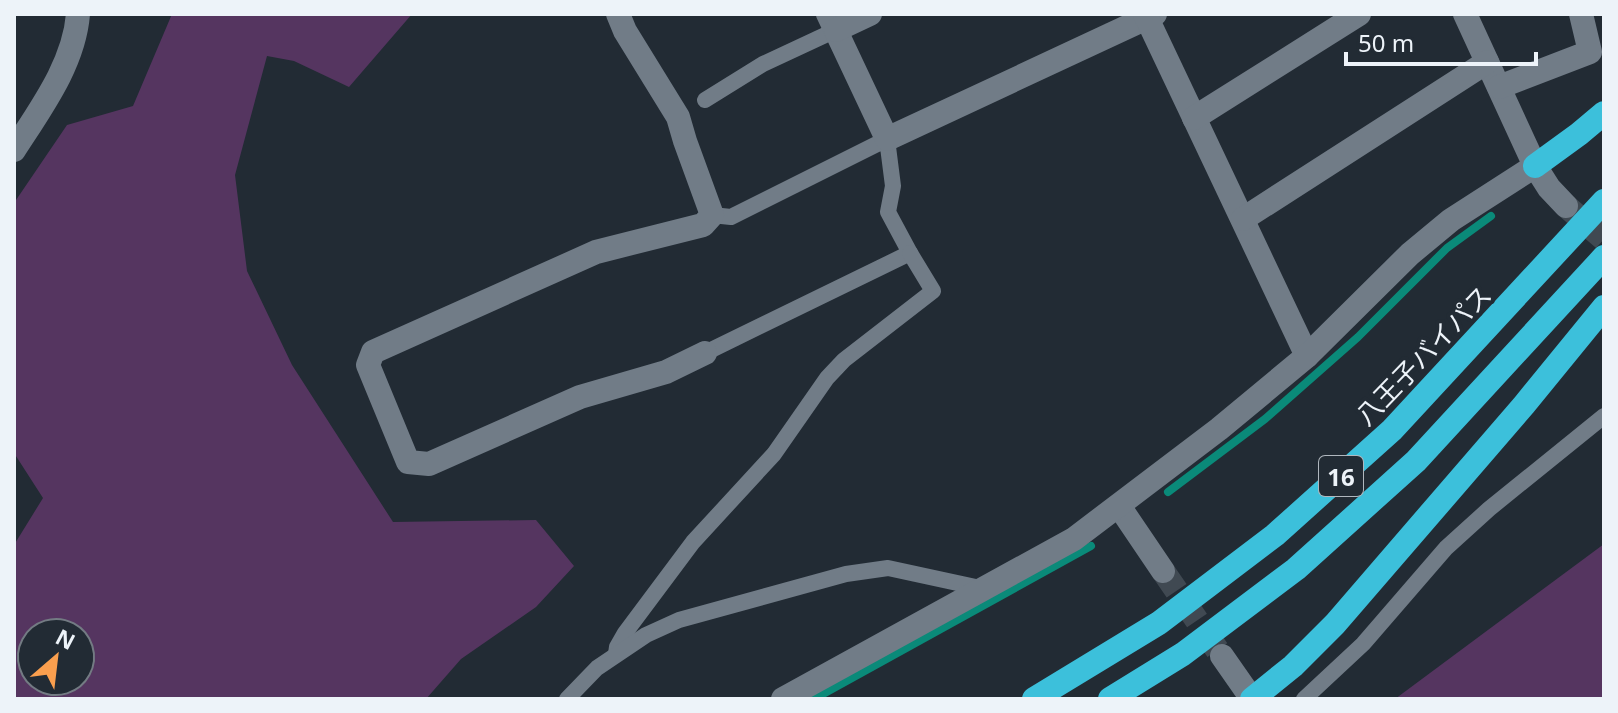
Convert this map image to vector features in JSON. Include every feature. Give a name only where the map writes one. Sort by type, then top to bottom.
[{"type":"highway","points":[[1535,166],[1604,113]]},
{"type":"highway","name":"八王子バイパス","points":[[1034,699],[1159,623],[1275,535],[1392,430],[1604,201]]},
{"type":"highway","name":"16","points":[[1110,699],[1183,654],[1296,569],[1416,461],[1604,257]]},
{"type":"highway","points":[[1252,699],[1293,666],[1335,624],[1524,405],[1604,307]]},
{"type":"street","points":[[14,150],[61,71],[76,35],[78,14]]},
{"type":"street","points":[[618,14],[625,31],[690,109],[685,141],[712,215],[703,225],[596,252],[373,352],[368,365],[408,462],[429,464],[580,397],[666,372],[705,353]]},
{"type":"street","points":[[870,14],[832,22],[887,139],[1149,15],[1194,118],[1307,356]]},
{"type":"street","points":[[1194,118],[1359,14]]},
{"type":"street","points":[[1465,14],[1535,166],[1549,188],[1566,206]]},
{"type":"street","points":[[1499,87],[1590,52],[1581,14]]},
{"type":"street","points":[[1243,219],[1487,62]]},
{"type":"street","points":[[783,699],[1074,539],[1219,429],[1307,356],[1410,254],[1451,220],[1535,166]]},
{"type":"street","points":[[1119,506],[1163,571]]},
{"type":"street","points":[[1222,656],[1252,699]]},
{"type":"lane","points":[[690,109],[832,22]]},
{"type":"lane","points":[[616,654],[625,633],[693,542],[774,454],[827,378],[844,360],[933,291],[888,212],[893,186],[887,139],[731,217],[712,215]]},
{"type":"lane","points":[[705,353],[910,253]]},
{"type":"lane","points":[[1304,699],[1363,644],[1467,528],[1604,416]]},
{"type":"lane","points":[[567,699],[597,668],[616,654],[646,635],[679,620],[846,574],[888,568],[985,589]]},
{"type":"shaded area","points":[[172,14],[412,14],[349,87],[294,61],[267,56],[235,175],[247,271],[292,365],[393,522],[536,520],[574,566],[536,607],[461,659],[426,699],[14,699],[14,545],[43,498],[14,453],[14,203],[67,125],[133,106]]},
{"type":"shaded area","points":[[1604,544],[1604,699],[1395,699]]},
{"type":"waterway","points":[[1168,492],[1265,419],[1358,337],[1447,248],[1491,216]]},
{"type":"waterway","points":[[814,699],[1091,546]]},
{"type":"tunnel","points":[[1566,206],[1604,239]]},
{"type":"tunnel","points":[[1163,571],[1218,651]]}]
